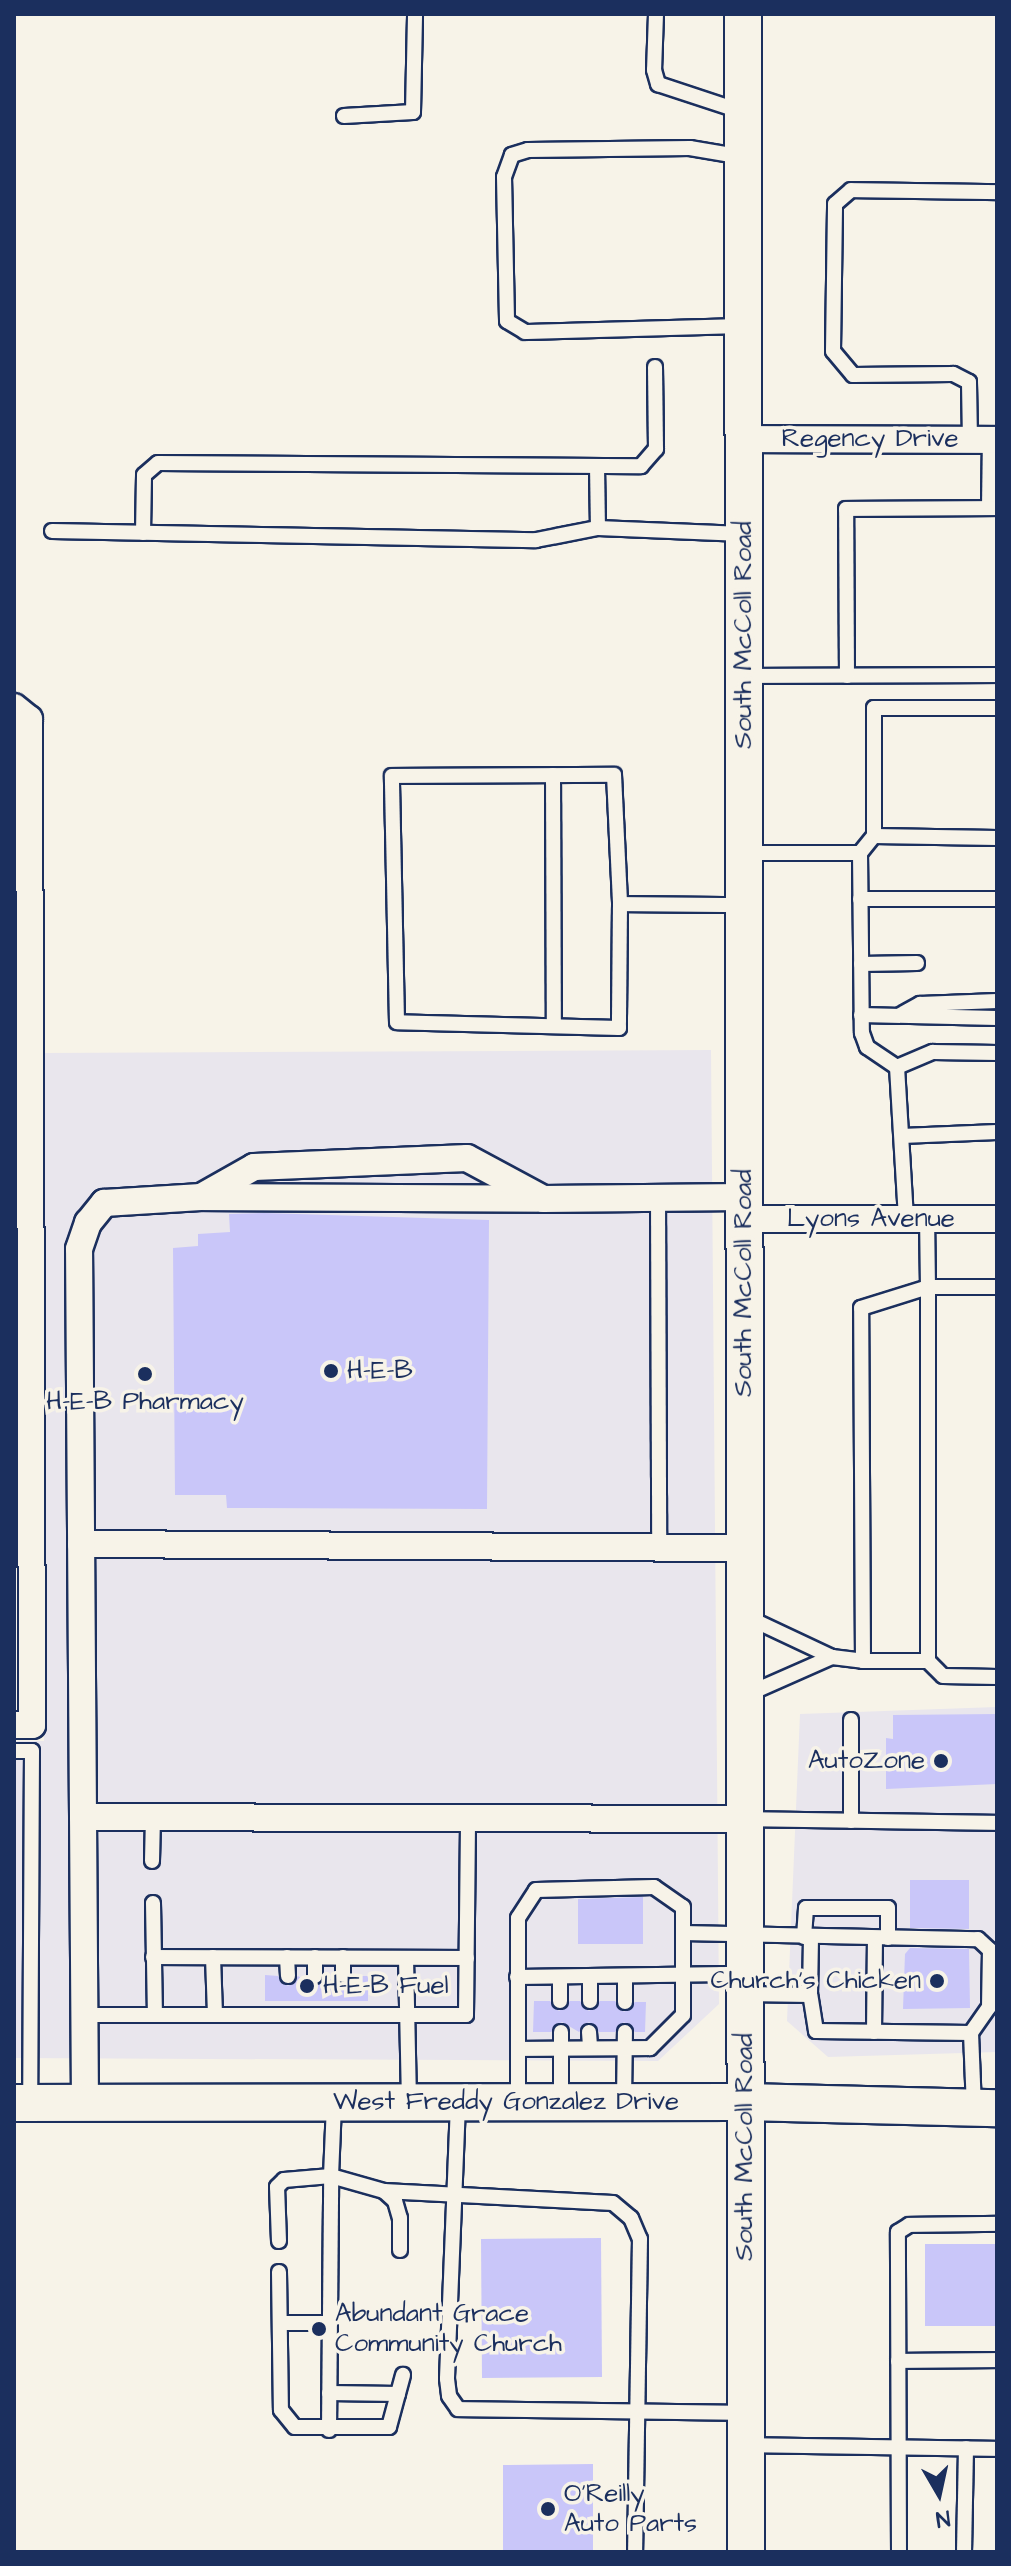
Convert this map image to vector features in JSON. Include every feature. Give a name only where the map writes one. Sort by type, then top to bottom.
[{"type":"main road","name":"South McColl Road","points":[[743,14],[746,2552]]},
{"type":"main road","name":"West Freddy Gonzalez Drive","points":[[22,2103],[745,2102],[985,2108]]},
{"type":"street","name":"Regency Drive","points":[[744,439],[985,440]]},
{"type":"street","points":[[14,707],[29,719],[22,1217],[26,1734]]},
{"type":"street","points":[[201,1197],[254,1167],[467,1158],[543,1199]]},
{"type":"street","name":"Lyons Avenue","points":[[81,1544],[79,1249],[88,1223],[104,1203],[201,1197],[658,1198],[744,1208],[917,1219],[997,1219]]},
{"type":"street","points":[[85,2103],[81,1544],[744,1548]]},
{"type":"street","points":[[83,1817],[745,1819]]},
{"type":"lane","points":[[344,116],[413,112],[415,14]]},
{"type":"lane","points":[[656,14],[654,70],[658,84],[743,112]]},
{"type":"lane","points":[[743,157],[651,147],[528,150],[512,155],[504,177],[507,321],[525,332],[744,326]]},
{"type":"lane","points":[[847,676],[846,509],[993,508],[985,440],[969,382],[953,374],[853,375],[833,351],[835,204],[851,190],[997,192]]},
{"type":"lane","points":[[143,533],[144,475],[158,463],[641,466],[651,459],[656,449],[655,367]]},
{"type":"lane","points":[[597,466],[598,528]]},
{"type":"lane","points":[[52,531],[536,540],[598,528],[744,534]]},
{"type":"lane","points":[[744,676],[997,675]]},
{"type":"lane","points":[[897,1067],[867,1047],[861,1015],[860,853],[874,836],[874,708],[997,708]]},
{"type":"lane","points":[[553,775],[554,1026]]},
{"type":"lane","points":[[614,775],[620,904],[619,1028],[397,1022],[392,776],[614,775]]},
{"type":"lane","points":[[874,836],[997,838]]},
{"type":"lane","points":[[744,853],[860,853]]},
{"type":"lane","points":[[860,899],[997,899]]},
{"type":"lane","points":[[620,904],[744,905]]},
{"type":"lane","points":[[861,964],[917,963]]},
{"type":"lane","points":[[898,1016],[920,1004],[997,1001]]},
{"type":"lane","points":[[861,1015],[997,1018]]},
{"type":"lane","points":[[897,1067],[933,1052],[997,1053]]},
{"type":"lane","points":[[897,1067],[902,1136],[928,1287],[928,1661],[943,1676],[997,1677]]},
{"type":"lane","points":[[902,1136],[997,1132]]},
{"type":"lane","points":[[658,1198],[659,1547]]},
{"type":"lane","points":[[863,1661],[861,1308],[928,1287],[997,1287]]},
{"type":"lane","points":[[744,1616],[832,1657],[863,1661],[928,1661]]},
{"type":"lane","points":[[744,1696],[832,1657]]},
{"type":"lane","points":[[851,1720],[851,1821]]},
{"type":"lane","points":[[14,1751],[26,1734]]},
{"type":"lane","points":[[22,2103],[26,1734]]},
{"type":"lane","points":[[152,1861],[153,1818]]},
{"type":"lane","points":[[84,2015],[215,2015],[288,2008],[466,2015],[468,1818]]},
{"type":"lane","points":[[745,1819],[997,1823]]},
{"type":"lane","points":[[518,2049],[590,2048],[625,2040],[650,2048],[683,2015],[683,1907],[654,1887],[536,1890],[518,1918],[517,1977],[518,2103]]},
{"type":"lane","points":[[153,1903],[155,2015]]},
{"type":"lane","points":[[874,2032],[881,1938],[888,1908],[806,1908],[810,1995],[816,2031],[874,2032],[971,2033]]},
{"type":"lane","points":[[683,1933],[978,1939],[990,1950],[989,2007],[971,2033],[985,2108]]},
{"type":"lane","points":[[153,1957],[467,1958]]},
{"type":"lane","points":[[213,1957],[215,2015]]},
{"type":"lane","points":[[287,1957],[288,1976]]},
{"type":"lane","points":[[315,1957],[315,1976]]},
{"type":"lane","points":[[343,1957],[343,1975]]},
{"type":"lane","points":[[406,1958],[409,2103]]},
{"type":"lane","points":[[517,1977],[683,1975],[810,1995]]},
{"type":"lane","points":[[590,1976],[590,2001]]},
{"type":"lane","points":[[625,1976],[625,2002]]},
{"type":"lane","points":[[560,1977],[560,2001]]},
{"type":"lane","points":[[561,2032],[561,2102]]},
{"type":"lane","points":[[589,2032],[590,2048]]},
{"type":"lane","points":[[624,2102],[625,2040]]},
{"type":"lane","points":[[329,2430],[334,2103]]},
{"type":"lane","points":[[458,2103],[447,2379],[449,2396],[458,2409],[637,2412],[745,2429],[898,2447],[997,2449]]},
{"type":"lane","points":[[279,2241],[277,2187],[284,2180],[331,2176],[384,2191],[613,2203],[631,2218],[640,2239],[635,2552]]},
{"type":"lane","points":[[384,2191],[395,2201],[400,2218],[400,2250]]},
{"type":"lane","points":[[899,2552],[898,2232],[909,2225],[997,2224]]},
{"type":"lane","points":[[279,2272],[281,2410],[295,2427],[329,2430],[389,2427],[403,2375]]},
{"type":"lane","points":[[280,2323],[330,2323]]},
{"type":"lane","points":[[898,2361],[997,2360]]},
{"type":"lane","points":[[329,2393],[398,2394]]},
{"type":"lane","points":[[964,2552],[966,2448]]},
{"type":"shaded area","points":[[711,1050],[719,2004],[658,2061],[14,2058],[14,1741],[44,1741],[45,1053]]},
{"type":"shaded area","points":[[997,1707],[997,2052],[828,2057],[787,2021],[800,1714]]},
{"type":"building","name":"H-E-B","points":[[229,1214],[489,1220],[487,1509],[227,1508],[226,1495],[175,1495],[173,1248],[198,1246],[198,1234],[230,1232]]},
{"type":"building","name":"AutoZone","points":[[997,1714],[997,1784],[886,1789],[886,1738],[893,1739],[893,1715]]},
{"type":"building","points":[[910,1880],[969,1880],[969,1929],[910,1928]]},
{"type":"building","points":[[643,1897],[643,1944],[578,1944],[578,1899]]},
{"type":"building","name":"Church's Chicken","points":[[910,1948],[969,1949],[970,2008],[903,2009],[905,1954]]},
{"type":"building","points":[[265,1975],[278,1976],[288,1986],[298,1976],[314,1986],[325,1976],[342,1985],[353,1976],[368,1976],[368,2001],[265,2001]]},
{"type":"building","points":[[534,2001],[550,2001],[559,2011],[570,2001],[580,2001],[589,2011],[600,2001],[615,2001],[624,2012],[635,2002],[646,2002],[645,2032],[635,2032],[624,2022],[615,2032],[599,2032],[589,2022],[579,2032],[562,2022],[551,2032],[533,2032]]},
{"type":"building","points":[[601,2238],[602,2377],[482,2378],[481,2239]]},
{"type":"building","points":[[925,2244],[997,2244],[997,2326],[925,2326]]},
{"type":"building","name":"O'Reilly Auto Parts","points":[[593,2464],[593,2552],[503,2552],[503,2465]]},
{"type":"place","name":"H-E-B","points":[[331,1371]]},
{"type":"place","name":"H-E-B Pharmacy","points":[[145,1374]]},
{"type":"place","name":"AutoZone","points":[[941,1761]]},
{"type":"place","name":"Church's Chicken","points":[[937,1981]]},
{"type":"place","name":"H-E-B Fuel","points":[[307,1986]]},
{"type":"place","name":"Abundant Grace Community Church","points":[[319,2329]]},
{"type":"place","name":"O'Reilly Auto Parts","points":[[548,2509]]}]
